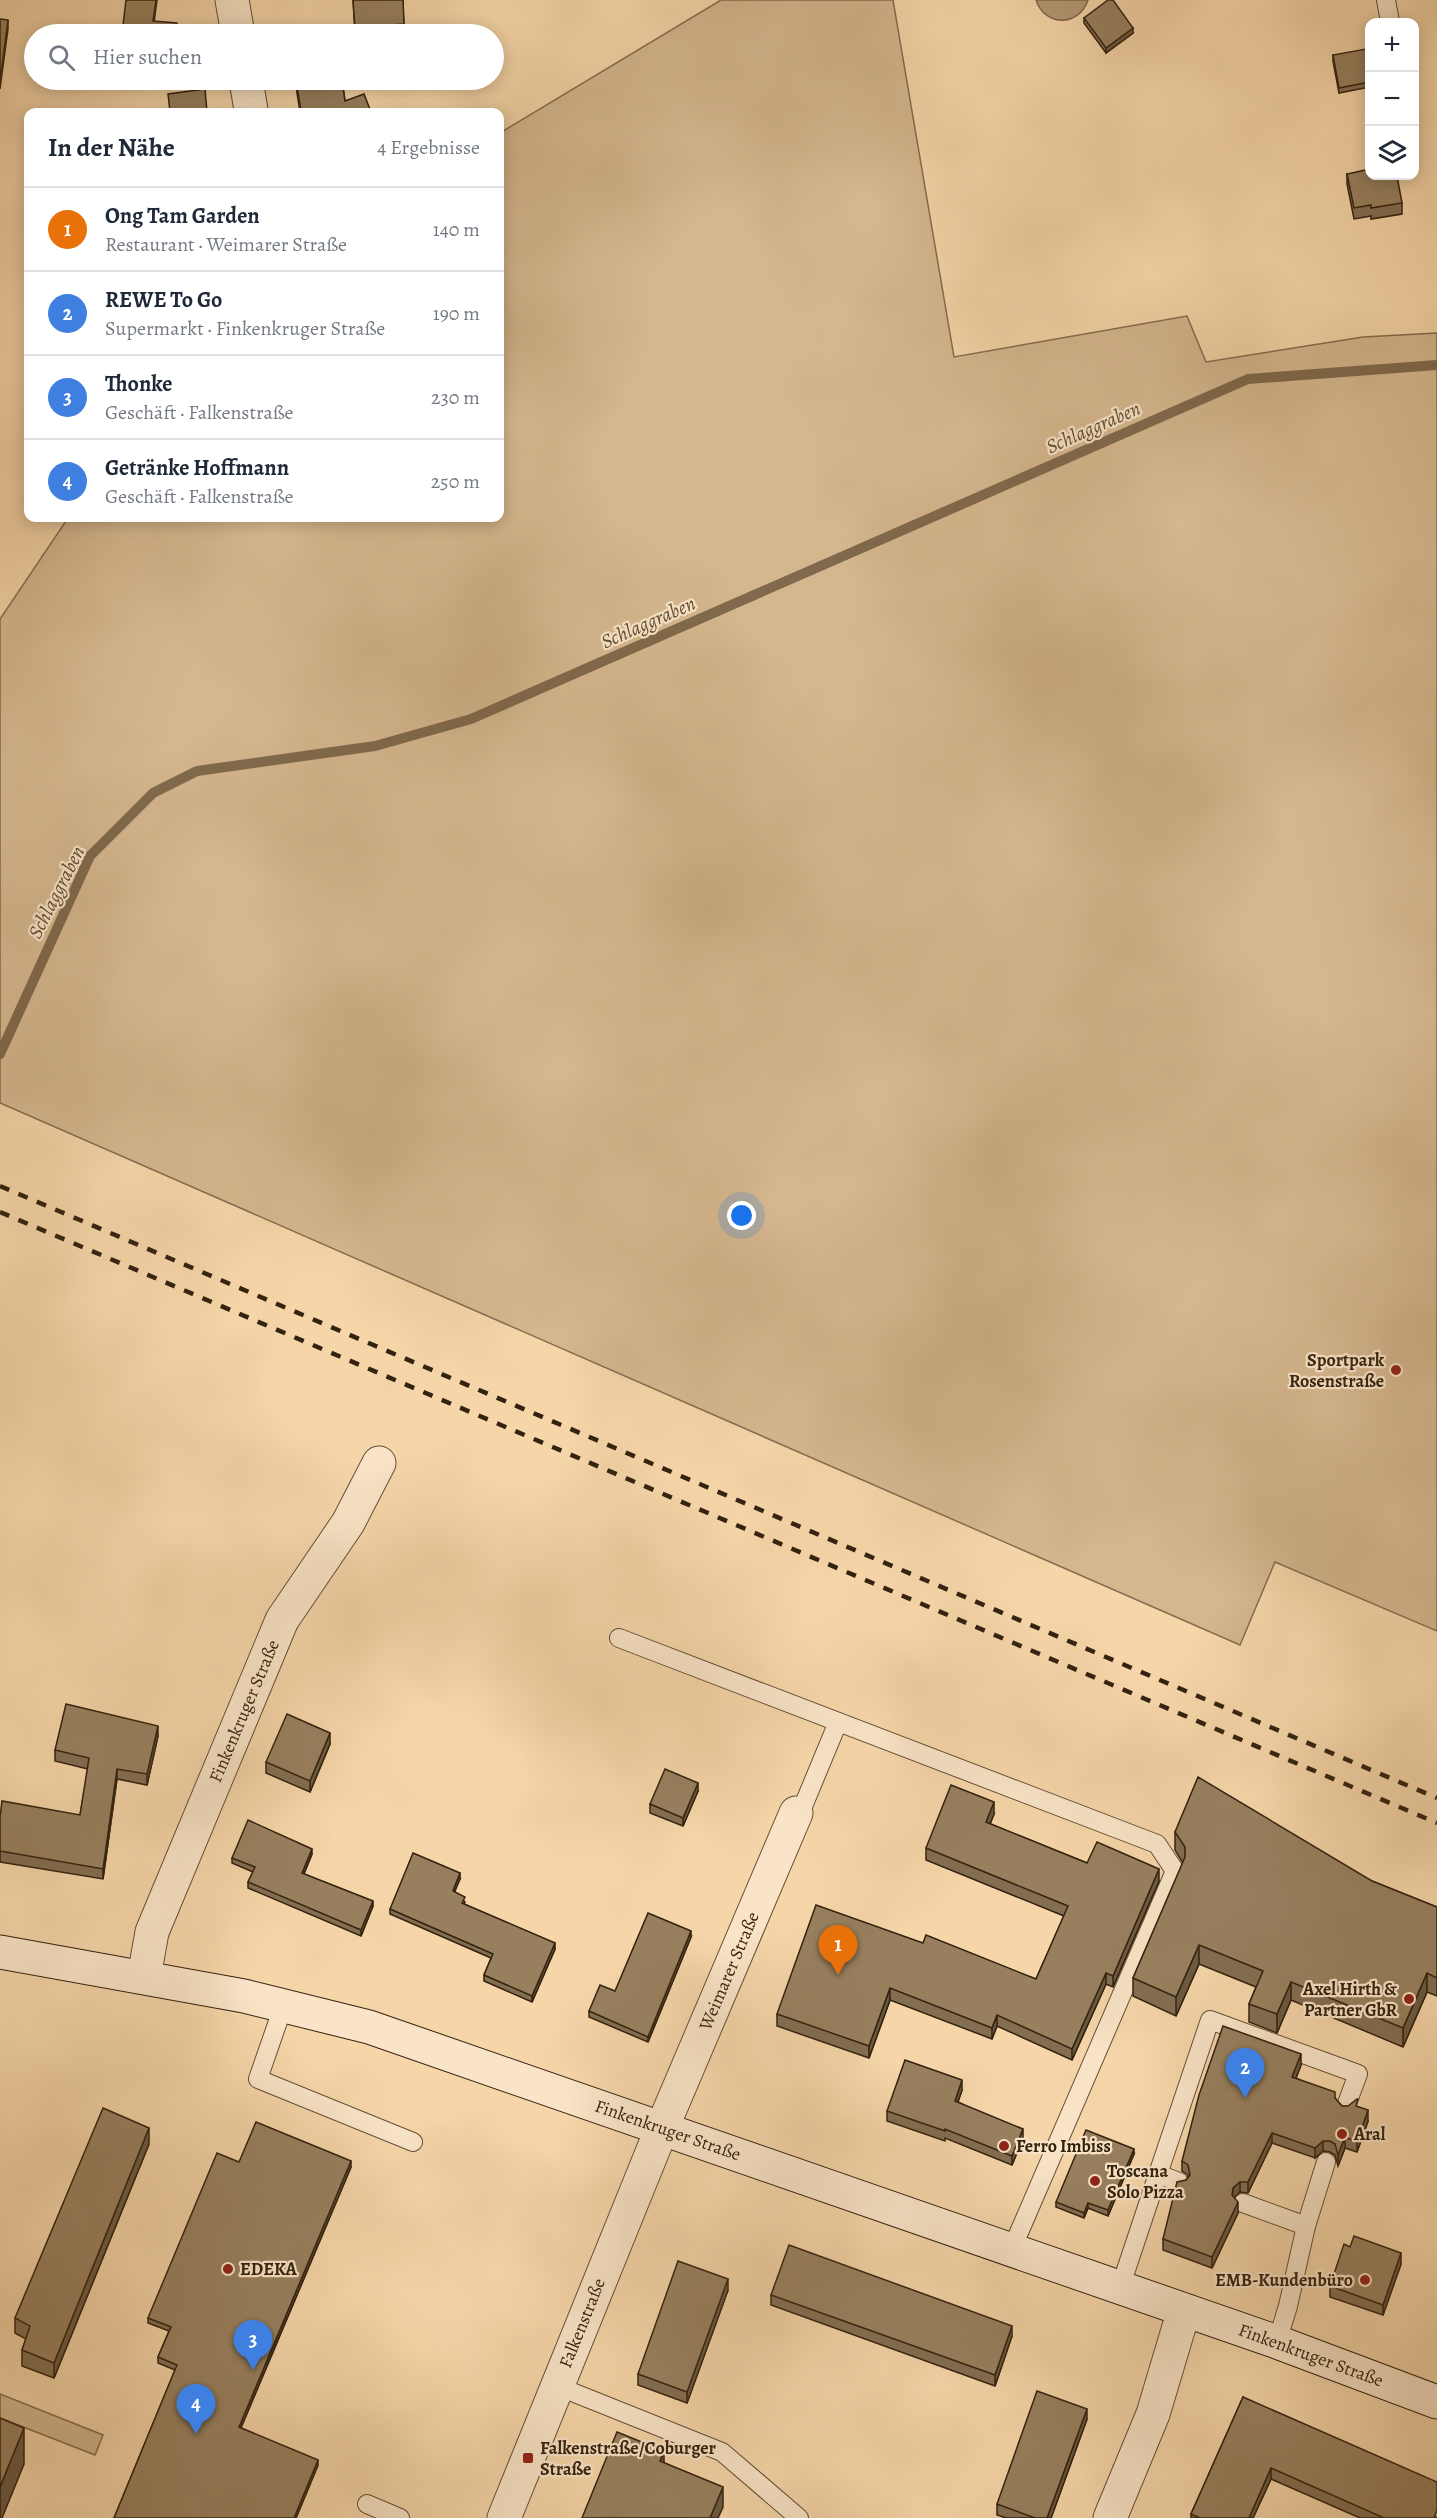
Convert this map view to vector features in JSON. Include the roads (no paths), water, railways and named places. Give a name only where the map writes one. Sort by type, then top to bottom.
[{"type":"street","points":[[232,0],[236,24]]},
{"type":"street","name":"Finkenkruger Straße","points":[[144,1977],[152,1932],[282,1620],[348,1523],[379,1463]]},
{"type":"street","name":"Weimarer Straße","points":[[662,2128],[796,1813]]},
{"type":"street","name":"Finkenkruger Straße","points":[[0,1952],[284,2004],[369,2027],[1277,2342],[1437,2402]]},
{"type":"street","name":"Falkenstraße","points":[[504,2518],[662,2128]]},
{"type":"street","points":[[1110,2518],[1153,2414],[1185,2310]]},
{"type":"lane","points":[[1386,0],[1389,18]]},
{"type":"lane","points":[[618,1638],[1157,1844],[1175,1871],[1011,2250]]},
{"type":"lane","points":[[796,1813],[804,1803],[838,1722]]},
{"type":"lane","points":[[284,2004],[258,2079],[413,2142]]},
{"type":"lane","points":[[1120,2288],[1210,2020],[1358,2073],[1346,2106]]},
{"type":"lane","points":[[1277,2342],[1288,2306],[1306,2226],[1326,2162]]},
{"type":"lane","points":[[1158,2174],[1179,2181]]},
{"type":"lane","points":[[1243,2203],[1306,2226]]},
{"type":"lane","points":[[557,2385],[722,2452],[799,2518]]},
{"type":"lane","points":[[367,2504],[400,2518]]},
{"type":"waterway","name":"Schlaggraben","points":[[0,1054],[90,856],[153,793],[197,771],[375,746],[471,719],[1248,379],[1437,365]]},
{"type":"railway","points":[[0,1186],[1437,1798]]},
{"type":"railway","points":[[0,1212],[1437,1823]]},
{"type":"place","name":"Sportpark Rosenstraße","points":[[1396,1370]]},
{"type":"place","name":"Ong Tam Garden","points":[[838,1975]]},
{"type":"place","name":"Axel Hirth & Partner GbR","points":[[1409,1999]]},
{"type":"place","name":"REWE To Go","points":[[1245,2098]]},
{"type":"place","name":"Aral","points":[[1342,2134]]},
{"type":"place","name":"Ferro Imbiss","points":[[1004,2146]]},
{"type":"place","name":"Toscana Solo Pizza","points":[[1095,2181]]},
{"type":"place","name":"EDEKA","points":[[228,2269]]},
{"type":"place","name":"EMB-Kundenbüro","points":[[1365,2280]]},
{"type":"place","name":"Thonke","points":[[253,2370]]},
{"type":"place","name":"Getränke Hoffmann","points":[[196,2434]]},
{"type":"place","name":"Falkenstraße/Coburger Straße","points":[[528,2458]]}]
